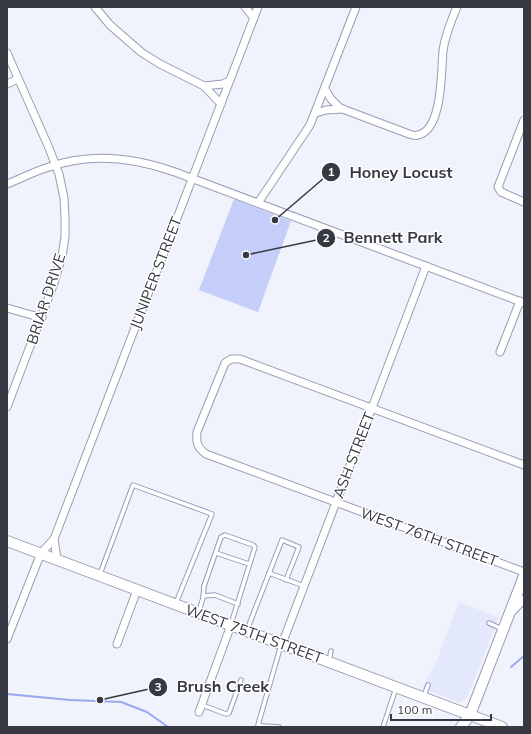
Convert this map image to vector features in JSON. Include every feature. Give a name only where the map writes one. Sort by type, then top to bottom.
[{"type":"main road","name":"WEST 75TH STREET","points":[[7,541],[502,727]]},
{"type":"main road","points":[[461,727],[470,715],[524,576]]},
{"type":"main road","points":[[470,715],[471,727]]},
{"type":"street","points":[[95,7],[110,25],[141,52],[179,75],[204,86],[221,104]]},
{"type":"street","points":[[245,7],[254,18]]},
{"type":"street","name":"JUNIPER STREET","points":[[7,640],[41,553],[54,539],[258,7]]},
{"type":"street","points":[[258,203],[303,137],[316,113],[356,7]]},
{"type":"street","points":[[325,89],[333,102],[343,109],[409,134],[418,135],[427,131],[434,118],[439,101],[443,50],[457,7]]},
{"type":"street","name":"BRIAR DRIVE","points":[[7,53],[56,165],[64,198],[65,218],[65,237],[62,256],[54,283],[7,407]]},
{"type":"street","points":[[7,84],[18,79]]},
{"type":"street","points":[[204,86],[223,84],[229,81]]},
{"type":"street","points":[[316,113],[326,110],[343,109]]},
{"type":"street","points":[[524,120],[498,187],[501,192],[524,202]]},
{"type":"street","points":[[7,184],[37,171],[83,159],[126,159],[157,166],[522,302],[500,352]]},
{"type":"street","name":"ASH STREET","points":[[282,644],[426,266]]},
{"type":"street","points":[[7,308],[42,318]]},
{"type":"street","name":"WEST 76TH STREET","points":[[372,408],[240,359],[231,359],[225,363],[220,372],[197,432],[196,442],[199,449],[206,454],[524,572]]},
{"type":"street","points":[[372,408],[524,465]]},
{"type":"street","name":"JUNIPER STREET","points":[[54,539],[56,559]]},
{"type":"street","points":[[117,644],[137,590]]},
{"type":"street","points":[[507,619],[524,599]]},
{"type":"street","points":[[200,708],[231,625]]},
{"type":"lane","points":[[99,575],[133,485],[212,514],[176,605]]},
{"type":"lane","points":[[198,613],[204,586],[221,536],[225,535],[253,545],[255,547],[231,625]]},
{"type":"lane","points":[[246,631],[282,540],[299,547],[286,580]]},
{"type":"lane","points":[[216,553],[249,564]]},
{"type":"lane","points":[[269,573],[304,586]]},
{"type":"lane","points":[[203,596],[215,595],[238,604]]},
{"type":"lane","points":[[489,623],[503,629]]},
{"type":"lane","points":[[279,727],[258,725],[282,644]]},
{"type":"lane","points":[[329,662],[331,651]]},
{"type":"lane","points":[[200,708],[226,714],[229,713],[241,680]]},
{"type":"lane","points":[[424,697],[428,685]]},
{"type":"lane","points":[[383,727],[396,687]]},
{"type":"shaded area","points":[[234,199],[291,221],[258,312],[199,290]]},
{"type":"shaded area","points":[[459,602],[499,617],[467,697],[463,701],[458,702],[422,688],[437,660]]},
{"type":"waterway","points":[[511,667],[524,656]]},
{"type":"waterway","points":[[7,694],[70,700],[121,702],[147,712],[168,727]]},
{"type":"place","name":"Honey Locust","points":[[275,220]]},
{"type":"place","name":"Bennett Park","points":[[246,255]]},
{"type":"place","name":"Brush Creek","points":[[100,700]]}]
